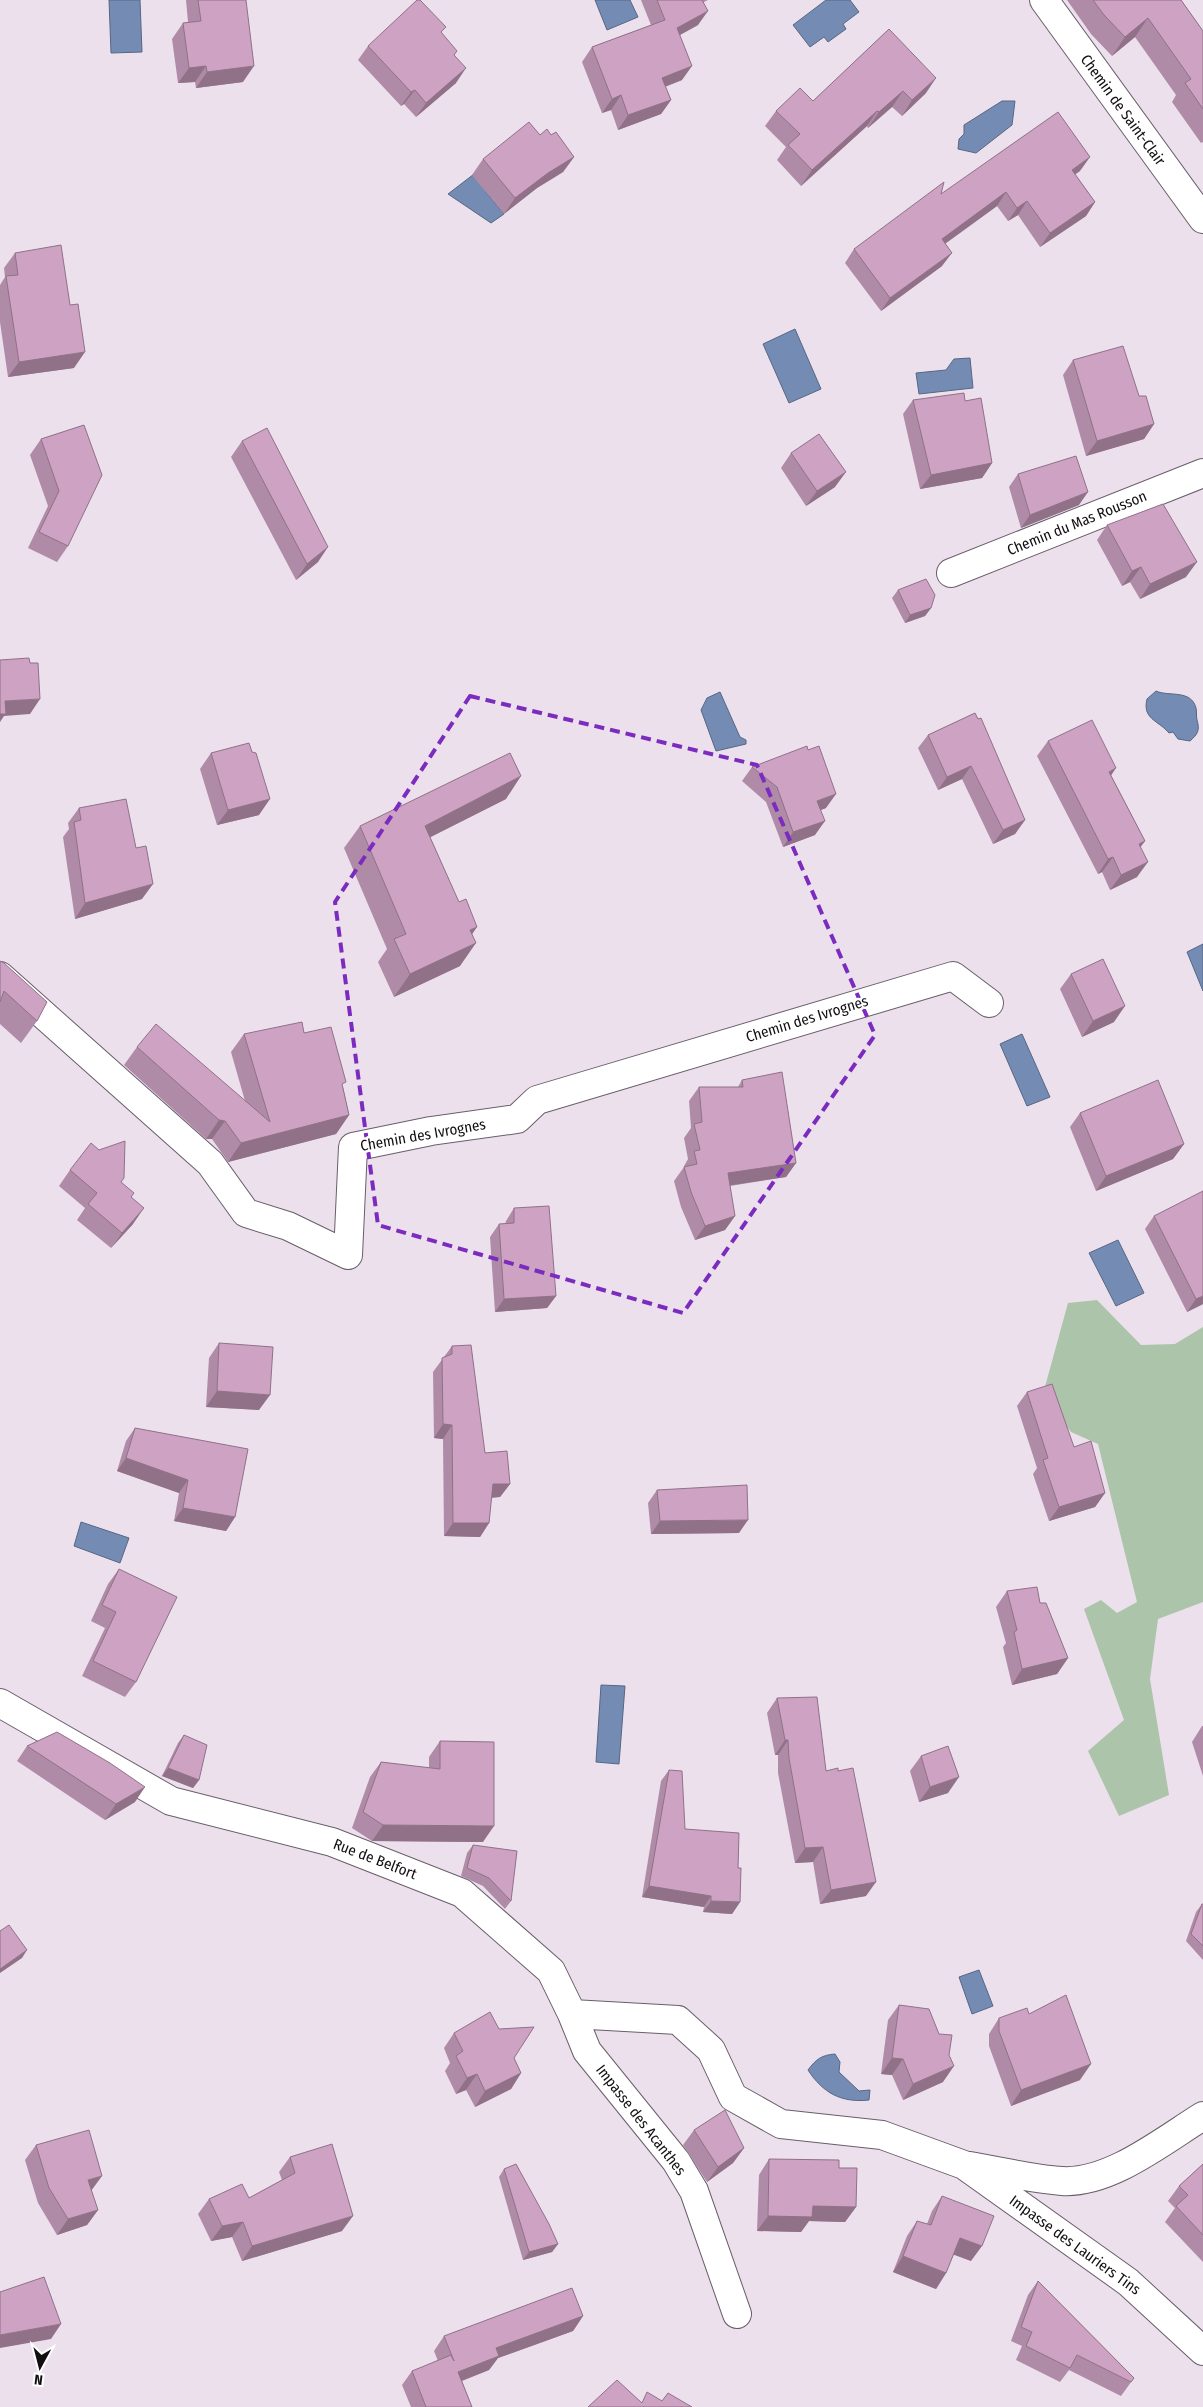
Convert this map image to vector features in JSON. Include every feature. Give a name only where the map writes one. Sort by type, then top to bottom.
[{"type":"street","name":"Chemin de Saint-Clair","points":[[1044,0],[1203,219]]},
{"type":"street","name":"Chemin du Mas Rousson","points":[[951,573],[1203,473]]},
{"type":"street","name":"Chemin des Ivrognes","points":[[0,976],[210,1163],[246,1212],[288,1226],[348,1255],[353,1147],[431,1131],[517,1119],[537,1100],[953,976],[989,1003]]},
{"type":"street","name":"Rue de Belfort","points":[[0,1704],[171,1801],[332,1842],[462,1893],[551,1971],[572,2014]]},
{"type":"street","name":"Impasse des Lauriers Tins","points":[[572,2014],[678,2020],[711,2050],[733,2098],[781,2124],[882,2136],[964,2165],[1063,2181],[1096,2176],[1128,2162],[1203,2116]]},
{"type":"street","name":"Impasse des Acanthes","points":[[572,2014],[587,2051],[676,2161],[694,2191],[737,2314]]},
{"type":"street","name":"Impasse des Lauriers Tins","points":[[964,2165],[1128,2282],[1203,2351]]},
{"type":"highlighted area","points":[[470,696],[757,765],[875,1035],[683,1313],[378,1225],[335,902]]},
{"type":"green space","points":[[1097,1300],[1141,1345],[1175,1344],[1203,1327],[1203,1602],[1158,1619],[1150,1679],[1169,1795],[1119,1816],[1088,1751],[1124,1720],[1084,1609],[1101,1600],[1117,1613],[1137,1602],[1098,1444],[1071,1432],[1043,1394],[1068,1303]]},
{"type":"water","points":[[109,0],[140,0],[142,52],[111,53]]},
{"type":"water","points":[[595,0],[630,0],[638,17],[607,30]]},
{"type":"water","points":[[826,0],[850,0],[859,12],[843,24],[846,29],[828,42],[824,37],[810,47],[793,25]]},
{"type":"water","points":[[1002,101],[1015,101],[1012,125],[976,153],[958,149],[959,139],[964,134],[964,125]]},
{"type":"water","points":[[491,161],[486,192],[504,214],[491,223],[448,194]]},
{"type":"water","points":[[795,329],[821,389],[789,403],[763,344]]},
{"type":"water","points":[[970,358],[973,388],[919,394],[916,373],[946,370],[954,359]]},
{"type":"water","points":[[1156,691],[1185,696],[1193,702],[1196,709],[1198,729],[1197,734],[1190,741],[1178,739],[1173,732],[1169,733],[1149,715],[1146,706],[1147,699]]},
{"type":"water","points":[[720,692],[740,737],[746,740],[746,744],[716,751],[701,710],[707,698]]},
{"type":"water","points":[[1203,944],[1203,991],[1187,952]]},
{"type":"water","points":[[1022,1034],[1050,1097],[1027,1106],[1000,1044]]},
{"type":"water","points":[[1118,1240],[1144,1293],[1116,1306],[1089,1253]]},
{"type":"water","points":[[81,1522],[129,1538],[120,1563],[74,1546]]},
{"type":"water","points":[[601,1685],[625,1686],[619,1764],[596,1762]]},
{"type":"water","points":[[979,1970],[993,2006],[972,2014],[959,1977]]},
{"type":"water","points":[[835,2054],[840,2062],[839,2072],[859,2091],[870,2090],[869,2100],[850,2100],[834,2095],[820,2085],[808,2070],[820,2058]]},
{"type":"building","points":[[198,0],[246,0],[254,66],[207,72],[206,66],[189,68],[183,23],[201,21]]},
{"type":"building","points":[[417,0],[420,0],[446,27],[441,32],[457,51],[454,55],[466,68],[426,103],[415,90],[411,92],[368,46]]},
{"type":"building","points":[[657,0],[702,0],[708,11],[677,28],[692,66],[662,78],[671,100],[628,115],[621,95],[612,99],[592,47],[665,20]]},
{"type":"building","points":[[1093,0],[1181,0],[1203,31],[1203,109],[1185,83],[1191,79],[1148,18],[1125,37]]},
{"type":"building","points":[[889,29],[936,78],[912,100],[903,91],[879,112],[877,111],[812,170],[788,145],[800,134],[776,111],[800,88],[813,101]]},
{"type":"building","points":[[1058,112],[1090,157],[1072,170],[1095,202],[1050,233],[1027,201],[1017,208],[1006,192],[942,239],[952,253],[890,298],[854,249],[944,182],[941,194]]},
{"type":"building","points":[[529,122],[540,135],[547,129],[551,135],[556,132],[574,157],[548,173],[515,198],[483,159]]},
{"type":"building","points":[[61,245],[70,305],[78,304],[85,352],[19,362],[6,276],[18,275],[15,253]]},
{"type":"building","points":[[1123,346],[1139,396],[1146,396],[1154,424],[1097,441],[1073,360]]},
{"type":"building","points":[[964,393],[965,401],[981,398],[992,463],[931,475],[913,400]]},
{"type":"building","points":[[84,425],[102,475],[68,546],[39,532],[59,491],[41,439]]},
{"type":"building","points":[[267,428],[328,547],[307,564],[242,441]]},
{"type":"building","points":[[819,434],[846,472],[817,491],[791,453]]},
{"type":"building","points":[[1076,456],[1088,492],[1030,515],[1018,474]]},
{"type":"building","points":[[1163,504],[1197,562],[1150,584],[1141,567],[1132,571],[1107,525]]},
{"type":"building","points":[[926,579],[935,595],[931,608],[910,615],[898,590]]},
{"type":"building","points":[[29,658],[30,663],[38,663],[40,699],[5,701],[6,714],[0,714],[0,660]]},
{"type":"building","points":[[975,713],[978,719],[981,718],[1025,820],[1003,830],[971,766],[947,777],[928,735]]},
{"type":"building","points":[[1092,720],[1116,768],[1109,772],[1145,841],[1139,844],[1148,862],[1121,875],[1113,857],[1108,859],[1048,741]]},
{"type":"building","points":[[249,743],[252,752],[256,753],[270,799],[228,810],[211,753]]},
{"type":"building","points":[[807,746],[808,750],[819,746],[836,794],[817,801],[825,821],[793,832],[777,787],[752,767]]},
{"type":"building","points":[[510,753],[521,776],[425,826],[459,902],[466,899],[477,927],[470,930],[476,943],[410,974],[394,939],[406,934],[360,826]]},
{"type":"building","points":[[126,799],[136,848],[146,846],[153,884],[85,903],[74,822],[81,820],[79,808]]},
{"type":"building","points":[[1103,959],[1125,1006],[1093,1021],[1071,974]]},
{"type":"building","points":[[0,961],[47,1002],[37,1021],[4,991],[0,1002]]},
{"type":"building","points":[[302,1022],[304,1033],[331,1027],[346,1082],[342,1084],[349,1115],[241,1143],[225,1121],[219,1120],[137,1047],[156,1024],[270,1122],[244,1034]]},
{"type":"building","points":[[782,1072],[796,1163],[728,1173],[735,1216],[705,1226],[691,1192],[684,1167],[697,1164],[694,1151],[700,1150],[694,1124],[702,1122],[699,1087],[743,1087],[742,1080]]},
{"type":"building","points":[[1158,1080],[1184,1144],[1106,1176],[1080,1113]]},
{"type":"building","points":[[125,1141],[124,1178],[121,1182],[134,1193],[131,1197],[144,1208],[122,1233],[88,1204],[97,1193],[70,1170],[91,1143],[99,1150]]},
{"type":"building","points":[[1203,1191],[1203,1296],[1196,1299],[1154,1216]]},
{"type":"building","points":[[549,1206],[556,1296],[504,1299],[499,1224],[514,1223],[514,1208]]},
{"type":"building","points":[[219,1343],[273,1347],[270,1395],[217,1391]]},
{"type":"building","points":[[471,1345],[485,1453],[507,1451],[510,1484],[493,1484],[489,1523],[453,1523],[452,1425],[443,1424],[442,1358],[452,1354],[452,1346]]},
{"type":"building","points":[[1052,1384],[1074,1447],[1091,1441],[1105,1493],[1059,1507],[1043,1460],[1048,1458],[1027,1392]]},
{"type":"building","points":[[135,1428],[248,1449],[235,1517],[183,1508],[188,1480],[126,1458]]},
{"type":"building","points":[[747,1485],[748,1520],[660,1521],[657,1490]]},
{"type":"building","points":[[119,1569],[177,1597],[136,1682],[93,1661],[116,1612],[102,1605]]},
{"type":"building","points":[[1037,1587],[1040,1603],[1046,1603],[1068,1658],[1022,1669],[1014,1632],[1017,1630],[1007,1591]]},
{"type":"building","points":[[817,1697],[826,1771],[838,1768],[838,1771],[853,1768],[876,1882],[831,1890],[823,1847],[805,1848],[789,1758],[788,1740],[785,1740],[777,1698]]},
{"type":"building","points":[[57,1732],[110,1763],[145,1787],[116,1804],[27,1746]]},
{"type":"building","points":[[184,1735],[207,1745],[199,1780],[168,1768]]},
{"type":"building","points":[[440,1741],[494,1742],[494,1826],[383,1825],[363,1812],[381,1762],[440,1769]]},
{"type":"building","points":[[948,1746],[959,1777],[930,1787],[921,1756]]},
{"type":"building","points":[[669,1770],[682,1771],[685,1829],[739,1833],[738,1868],[741,1868],[740,1902],[711,1901],[711,1896],[649,1886]]},
{"type":"building","points":[[473,1845],[517,1851],[511,1901],[489,1878],[467,1868]]},
{"type":"building","points":[[1203,1904],[1203,1946],[1191,1934]]},
{"type":"building","points":[[9,1925],[27,1950],[0,1969],[0,1931]]},
{"type":"building","points":[[1066,1995],[1091,2064],[1021,2090],[999,2031],[999,2018],[1027,2008],[1029,2014]]},
{"type":"building","points":[[899,2005],[929,2009],[939,2034],[952,2035],[949,2055],[954,2066],[913,2084],[903,2059],[892,2058]]},
{"type":"building","points":[[490,2012],[499,2029],[534,2027],[514,2058],[521,2073],[485,2091],[477,2074],[467,2078],[456,2056],[463,2051],[454,2033]]},
{"type":"building","points":[[725,2110],[744,2148],[718,2167],[694,2130]]},
{"type":"building","points":[[89,2130],[102,2176],[88,2180],[98,2210],[68,2219],[49,2188],[36,2145]]},
{"type":"building","points":[[332,2144],[353,2216],[252,2246],[243,2222],[222,2226],[209,2199],[242,2184],[249,2198],[295,2173],[290,2157]]},
{"type":"building","points":[[769,2159],[839,2160],[839,2168],[857,2168],[856,2207],[813,2206],[812,2217],[768,2216]]},
{"type":"building","points":[[516,2164],[558,2244],[529,2252],[504,2169]]},
{"type":"building","points":[[1203,2164],[1203,2235],[1176,2206],[1188,2195],[1179,2186]]},
{"type":"building","points":[[942,2196],[994,2216],[982,2246],[960,2238],[946,2273],[903,2256],[917,2221],[931,2225]]},
{"type":"building","points":[[44,2277],[61,2324],[0,2335],[0,2292]]},
{"type":"building","points":[[1038,2281],[1134,2378],[1131,2382],[1077,2355],[1070,2368],[1026,2346],[1032,2332],[1021,2327]]},
{"type":"building","points":[[572,2288],[583,2316],[496,2348],[499,2356],[458,2372],[472,2407],[426,2407],[412,2371],[451,2355],[454,2361],[444,2336]]},
{"type":"building","points":[[617,2380],[642,2403],[647,2392],[662,2401],[668,2393],[692,2407],[588,2407]]}]
